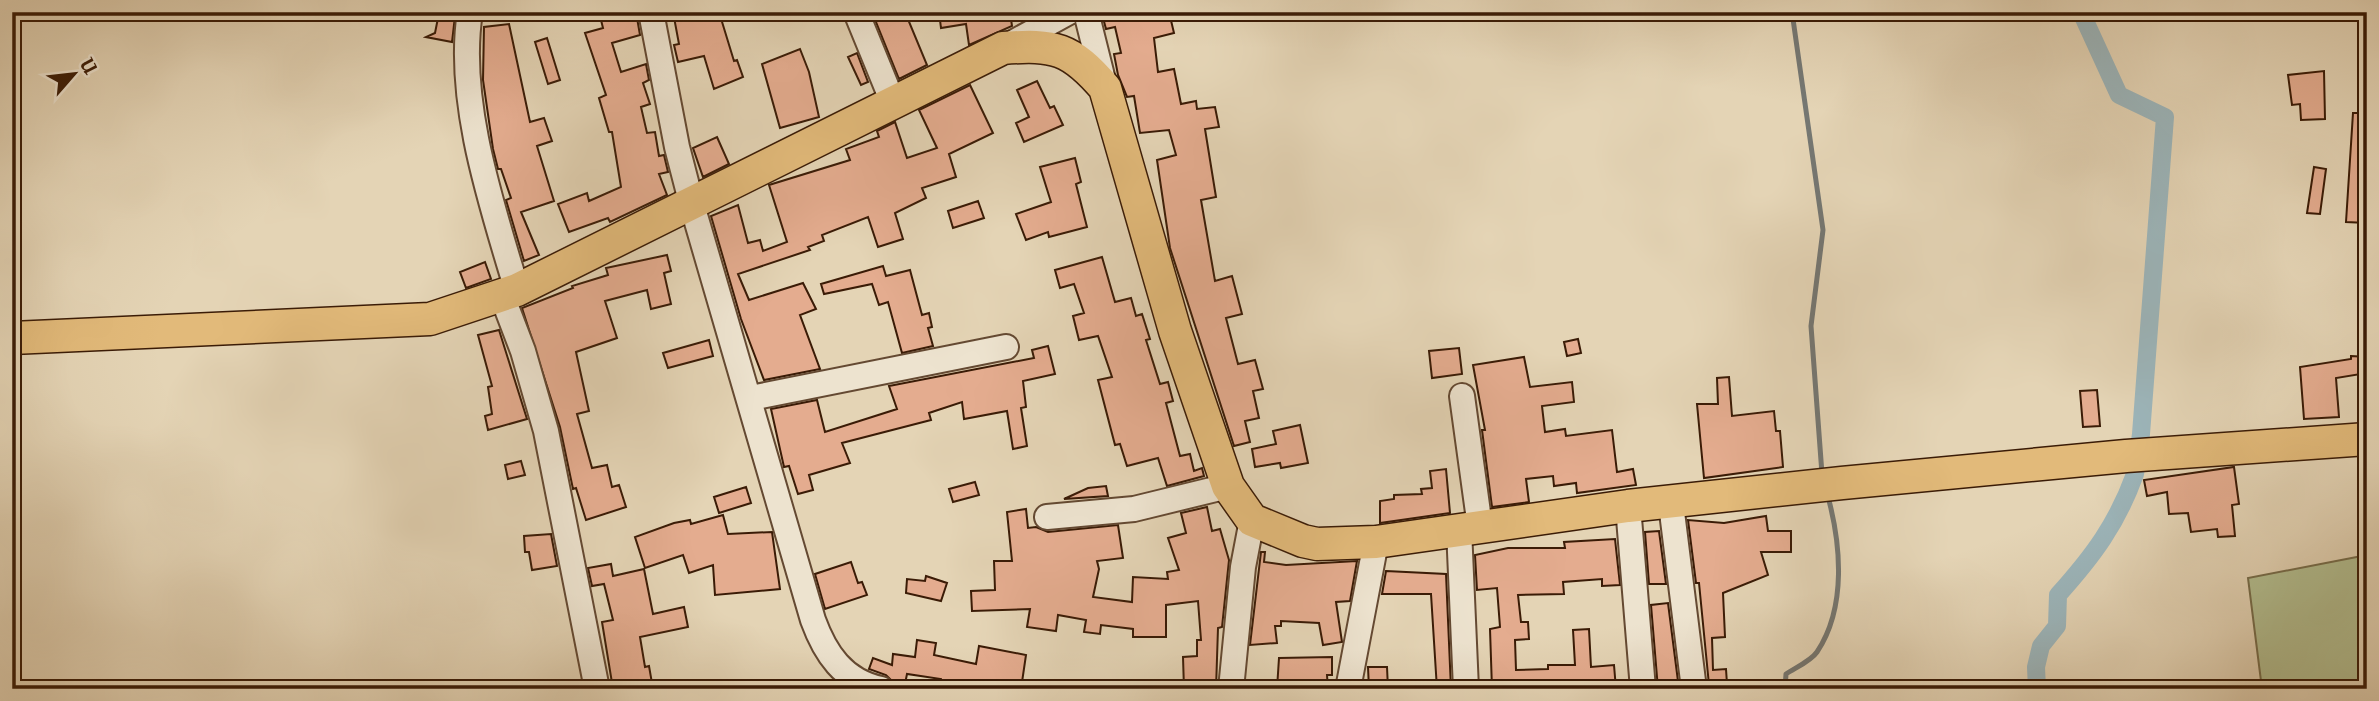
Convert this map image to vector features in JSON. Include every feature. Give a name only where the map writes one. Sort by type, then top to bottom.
[{"type":"main road","points":[[12,338],[391,322],[443,316],[509,293],[894,105],[1003,48],[1031,46],[1066,52],[1083,63],[1105,88],[1175,331],[1228,486],[1252,520],[1269,530],[1310,543],[1376,542],[1628,506],[1671,504],[1842,483],[2126,456],[2367,439]]},
{"type":"street","points":[[470,12],[465,42],[468,85],[509,293],[546,431],[597,689]]},
{"type":"street","points":[[651,12],[677,147],[692,205],[820,639],[827,654],[841,668],[855,679],[881,689]]},
{"type":"street","points":[[856,12],[894,105]]},
{"type":"street","points":[[1003,48],[1069,12]]},
{"type":"street","points":[[1086,12],[1105,88]]},
{"type":"street","points":[[751,398],[1006,347]]},
{"type":"street","points":[[1462,396],[1469,528],[1466,689]]},
{"type":"street","points":[[1046,517],[1134,509],[1228,486]]},
{"type":"street","points":[[1671,504],[1694,689]]},
{"type":"street","points":[[1628,506],[1643,689]]},
{"type":"street","points":[[1231,689],[1243,567],[1252,520]]},
{"type":"street","points":[[1348,689],[1376,542]]},
{"type":"green space","points":[[2367,555],[2367,689],[2262,689],[2248,578]]},
{"type":"building","points":[[599,12],[636,12],[640,35],[612,43],[621,72],[646,64],[649,80],[643,83],[650,104],[641,107],[647,133],[655,132],[659,156],[664,155],[668,172],[659,174],[667,195],[610,222],[608,218],[569,232],[558,204],[587,193],[589,201],[621,187],[612,132],[609,132],[599,98],[606,95],[585,33],[603,28]]},
{"type":"building","points":[[673,12],[719,12],[734,61],[737,60],[743,77],[714,89],[704,56],[678,62],[674,45],[679,44]]},
{"type":"building","points":[[888,12],[905,12],[927,65],[899,79],[874,17]]},
{"type":"building","points":[[939,12],[1010,12],[1012,26],[969,45],[966,24],[941,28]]},
{"type":"building","points":[[1169,12],[1174,33],[1154,38],[1158,72],[1174,69],[1181,104],[1196,101],[1197,109],[1215,107],[1219,127],[1205,129],[1216,197],[1201,200],[1215,281],[1232,276],[1242,314],[1226,318],[1238,364],[1255,360],[1263,389],[1253,391],[1259,418],[1245,421],[1250,442],[1234,446],[1170,248],[1157,160],[1176,155],[1169,130],[1140,133],[1134,96],[1127,97],[1118,75],[1114,54],[1121,53],[1115,27],[1106,29],[1102,14]]},
{"type":"building","points":[[439,13],[455,16],[452,42],[426,37],[435,33]]},
{"type":"building","points":[[509,24],[530,122],[544,118],[552,141],[537,146],[554,201],[521,212],[539,255],[524,261],[506,200],[511,198],[501,169],[498,169],[493,149],[483,80],[484,27]]},
{"type":"building","points":[[547,38],[560,80],[548,84],[535,42]]},
{"type":"building","points":[[800,49],[809,72],[819,117],[780,128],[762,64]]},
{"type":"building","points":[[857,53],[868,82],[861,85],[848,57]]},
{"type":"building","points":[[2324,71],[2325,119],[2301,120],[2300,104],[2292,105],[2288,75]]},
{"type":"building","points":[[1037,81],[1050,108],[1054,106],[1063,125],[1024,142],[1016,123],[1029,117],[1017,90]]},
{"type":"building","points":[[970,85],[993,133],[949,154],[956,177],[922,188],[926,198],[895,213],[903,239],[878,247],[868,217],[822,235],[824,241],[808,247],[810,250],[738,274],[749,300],[803,283],[816,309],[800,315],[820,369],[764,380],[741,319],[711,216],[738,205],[748,243],[760,240],[763,251],[787,242],[769,185],[850,160],[846,149],[879,137],[877,131],[895,122],[907,158],[937,148],[919,110]]},
{"type":"building","points":[[2353,113],[2367,113],[2367,223],[2346,222]]},
{"type":"building","points":[[717,137],[729,164],[703,177],[693,148]]},
{"type":"building","points":[[1075,158],[1081,182],[1076,184],[1087,227],[1049,237],[1048,232],[1026,240],[1016,214],[1051,202],[1040,167]]},
{"type":"building","points":[[2314,167],[2326,169],[2320,214],[2307,213]]},
{"type":"building","points":[[978,201],[984,218],[953,228],[948,211]]},
{"type":"building","points":[[667,255],[671,271],[664,273],[671,304],[651,309],[647,290],[605,301],[617,338],[576,352],[589,411],[577,414],[592,468],[607,465],[612,487],[619,485],[626,507],[586,520],[576,488],[573,489],[560,427],[522,308],[573,288],[572,286],[608,275],[606,268]]},
{"type":"building","points":[[1102,257],[1115,302],[1131,298],[1136,316],[1142,314],[1150,339],[1146,340],[1160,384],[1168,382],[1173,401],[1166,403],[1180,456],[1190,454],[1194,471],[1202,468],[1204,476],[1167,486],[1158,458],[1127,466],[1120,444],[1115,445],[1098,380],[1112,377],[1098,336],[1079,340],[1073,316],[1084,313],[1074,284],[1060,288],[1055,270]]},
{"type":"building","points":[[485,262],[491,279],[466,288],[460,272]]},
{"type":"building","points":[[883,266],[886,276],[910,270],[922,315],[929,313],[932,327],[928,328],[933,346],[902,353],[888,302],[879,305],[872,284],[824,294],[821,284]]},
{"type":"building","points":[[499,330],[527,419],[488,430],[485,416],[492,414],[488,387],[492,386],[478,335]]},
{"type":"building","points":[[1578,339],[1581,353],[1567,356],[1564,342]]},
{"type":"building","points":[[709,340],[713,356],[668,368],[663,353]]},
{"type":"building","points":[[1048,346],[1055,374],[1023,381],[1026,407],[1021,408],[1027,446],[1013,449],[1007,411],[964,419],[962,402],[929,413],[931,420],[842,443],[850,463],[809,475],[813,490],[798,494],[789,466],[784,467],[771,409],[817,400],[825,432],[897,409],[889,386],[1034,358],[1032,350]]},
{"type":"building","points":[[1459,348],[1462,374],[1432,378],[1429,351]]},
{"type":"building","points":[[2351,356],[2367,357],[2367,373],[2336,378],[2339,417],[2304,419],[2300,367],[2351,359]]},
{"type":"building","points":[[1524,357],[1530,387],[1572,382],[1574,402],[1542,406],[1545,432],[1565,429],[1566,436],[1612,430],[1617,472],[1633,469],[1636,485],[1577,493],[1576,483],[1554,486],[1553,476],[1526,479],[1529,502],[1492,507],[1482,430],[1485,430],[1473,365]]},
{"type":"building","points":[[1729,377],[1732,416],[1774,411],[1776,431],[1780,431],[1783,467],[1704,478],[1697,404],[1718,404],[1717,378]]},
{"type":"building","points":[[2097,390],[2100,426],[2083,427],[2080,391]]},
{"type":"building","points":[[1300,425],[1308,463],[1281,468],[1280,463],[1255,467],[1252,449],[1276,444],[1273,431]]},
{"type":"building","points":[[521,461],[525,475],[508,479],[505,465]]},
{"type":"building","points":[[2234,467],[2239,504],[2232,505],[2235,536],[2218,537],[2217,529],[2191,532],[2188,513],[2169,514],[2167,492],[2147,496],[2144,480]]},
{"type":"building","points":[[1446,469],[1450,513],[1380,523],[1380,501],[1394,499],[1394,495],[1422,494],[1421,489],[1432,488],[1430,471]]},
{"type":"building","points":[[975,482],[979,495],[953,502],[949,489]]},
{"type":"building","points":[[1106,486],[1108,496],[1064,499],[1088,488]]},
{"type":"building","points":[[746,487],[751,503],[719,513],[714,497]]},
{"type":"building","points":[[1207,507],[1212,531],[1220,529],[1229,560],[1222,627],[1218,628],[1216,689],[1184,689],[1183,657],[1197,656],[1197,640],[1201,640],[1198,601],[1166,605],[1166,637],[1133,637],[1133,629],[1101,625],[1100,634],[1084,632],[1086,620],[1058,615],[1056,631],[1027,627],[1030,609],[972,611],[971,591],[995,590],[994,561],[1012,561],[1007,512],[1026,509],[1028,528],[1036,527],[1048,532],[1118,525],[1123,558],[1097,561],[1099,569],[1093,597],[1132,602],[1133,577],[1168,579],[1167,572],[1179,570],[1168,538],[1186,533],[1181,513]]},
{"type":"building","points":[[723,515],[728,534],[772,532],[780,589],[715,595],[713,565],[689,573],[683,555],[645,568],[635,537],[674,523],[690,520],[691,524]]},
{"type":"building","points":[[1766,516],[1768,531],[1791,531],[1791,552],[1761,552],[1768,575],[1723,593],[1725,637],[1712,638],[1713,670],[1726,669],[1727,684],[1709,685],[1699,583],[1696,583],[1688,520],[1724,523]]},
{"type":"building","points":[[1659,531],[1666,584],[1649,584],[1645,532]]},
{"type":"building","points":[[551,534],[557,566],[532,570],[529,552],[525,552],[524,536]]},
{"type":"building","points":[[1615,539],[1620,585],[1602,586],[1602,579],[1563,582],[1564,594],[1518,595],[1521,622],[1528,622],[1529,639],[1515,640],[1516,670],[1548,669],[1548,665],[1575,665],[1573,630],[1589,629],[1591,667],[1614,665],[1616,689],[1492,689],[1490,629],[1500,627],[1497,588],[1477,590],[1475,555],[1508,548],[1565,548],[1564,542]]},
{"type":"building","points":[[1261,552],[1265,552],[1264,562],[1286,565],[1357,561],[1350,601],[1336,602],[1342,642],[1323,645],[1319,623],[1281,621],[1281,626],[1275,626],[1277,643],[1250,645]]},
{"type":"building","points":[[851,562],[858,583],[862,582],[867,595],[825,609],[815,574]]},
{"type":"building","points":[[611,564],[613,576],[644,569],[653,614],[684,607],[688,627],[640,637],[645,667],[649,666],[653,689],[613,689],[602,622],[613,620],[604,584],[592,586],[588,568]]},
{"type":"building","points":[[1386,571],[1446,574],[1451,689],[1437,689],[1431,594],[1382,594]]},
{"type":"building","points":[[926,576],[947,583],[941,601],[906,593],[907,579],[925,581]]},
{"type":"building","points":[[1668,603],[1679,689],[1658,689],[1651,605]]},
{"type":"building","points":[[917,640],[936,643],[934,655],[976,664],[979,646],[1026,655],[1021,689],[955,689],[956,685],[941,682],[941,679],[907,674],[905,684],[893,682],[886,675],[869,669],[873,658],[892,665],[893,654],[915,657]]},
{"type":"building","points":[[1332,657],[1332,675],[1327,675],[1328,689],[1277,689],[1279,658]]},
{"type":"building","points":[[1368,667],[1387,667],[1388,689],[1369,689]]},
{"type":"waterway","points":[[1792,12],[1823,230],[1811,326],[1822,474]]},
{"type":"waterway","points":[[2037,689],[2036,667],[2041,646],[2057,626],[2058,595],[2103,539],[2135,474],[2141,434],[2165,117],[2119,95],[2081,12]]},
{"type":"waterway","points":[[1785,689],[1786,674],[1817,652],[1833,615],[1837,595],[1838,553],[1827,493]]}]
